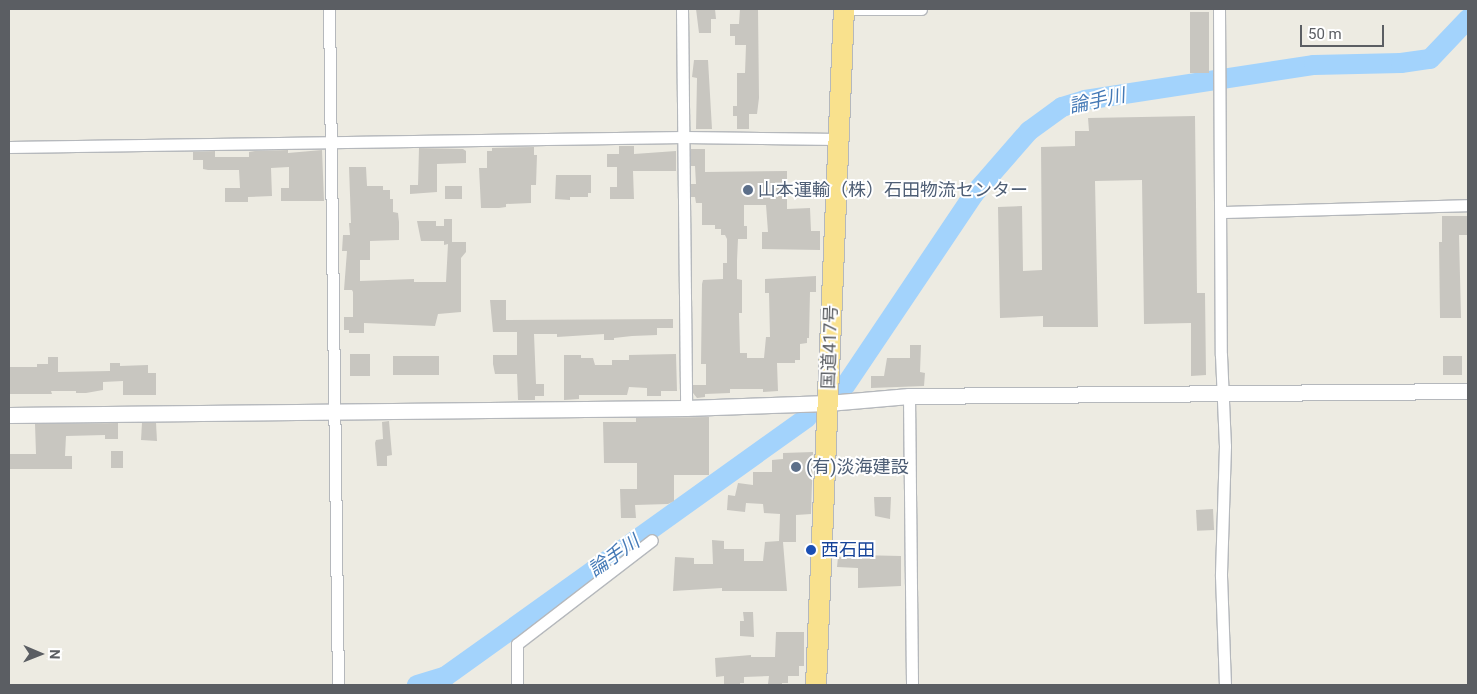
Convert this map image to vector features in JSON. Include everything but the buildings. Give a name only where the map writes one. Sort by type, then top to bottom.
[{"type":"highway","name":"国道417号","points":[[816,685],[844,9]]},
{"type":"street","points":[[329,9],[338,685]]},
{"type":"street","points":[[682,9],[686,408]]},
{"type":"street","points":[[844,9],[921,9]]},
{"type":"street","points":[[1219,9],[1225,446],[1221,576],[1225,685]]},
{"type":"street","points":[[9,147],[684,138],[838,139]]},
{"type":"street","points":[[1221,212],[1468,205]]},
{"type":"street","points":[[9,415],[686,408],[828,403],[909,396],[1468,391]]},
{"type":"street","points":[[909,396],[912,685]]},
{"type":"street","points":[[517,685],[517,644],[652,540]]},
{"type":"waterway","name":"論手川","points":[[845,386],[974,194],[1029,131],[1062,107],[1085,100],[1314,65],[1401,63],[1430,59],[1468,19]]},
{"type":"waterway","name":"論手川","points":[[417,685],[446,676],[807,418]]},
{"type":"place","name":"山本運輸（株）石田物流センター","points":[[748,190]]},
{"type":"place","name":"(有)淡海建設","points":[[796,467]]},
{"type":"place","name":"西石田","points":[[811,550]]}]
